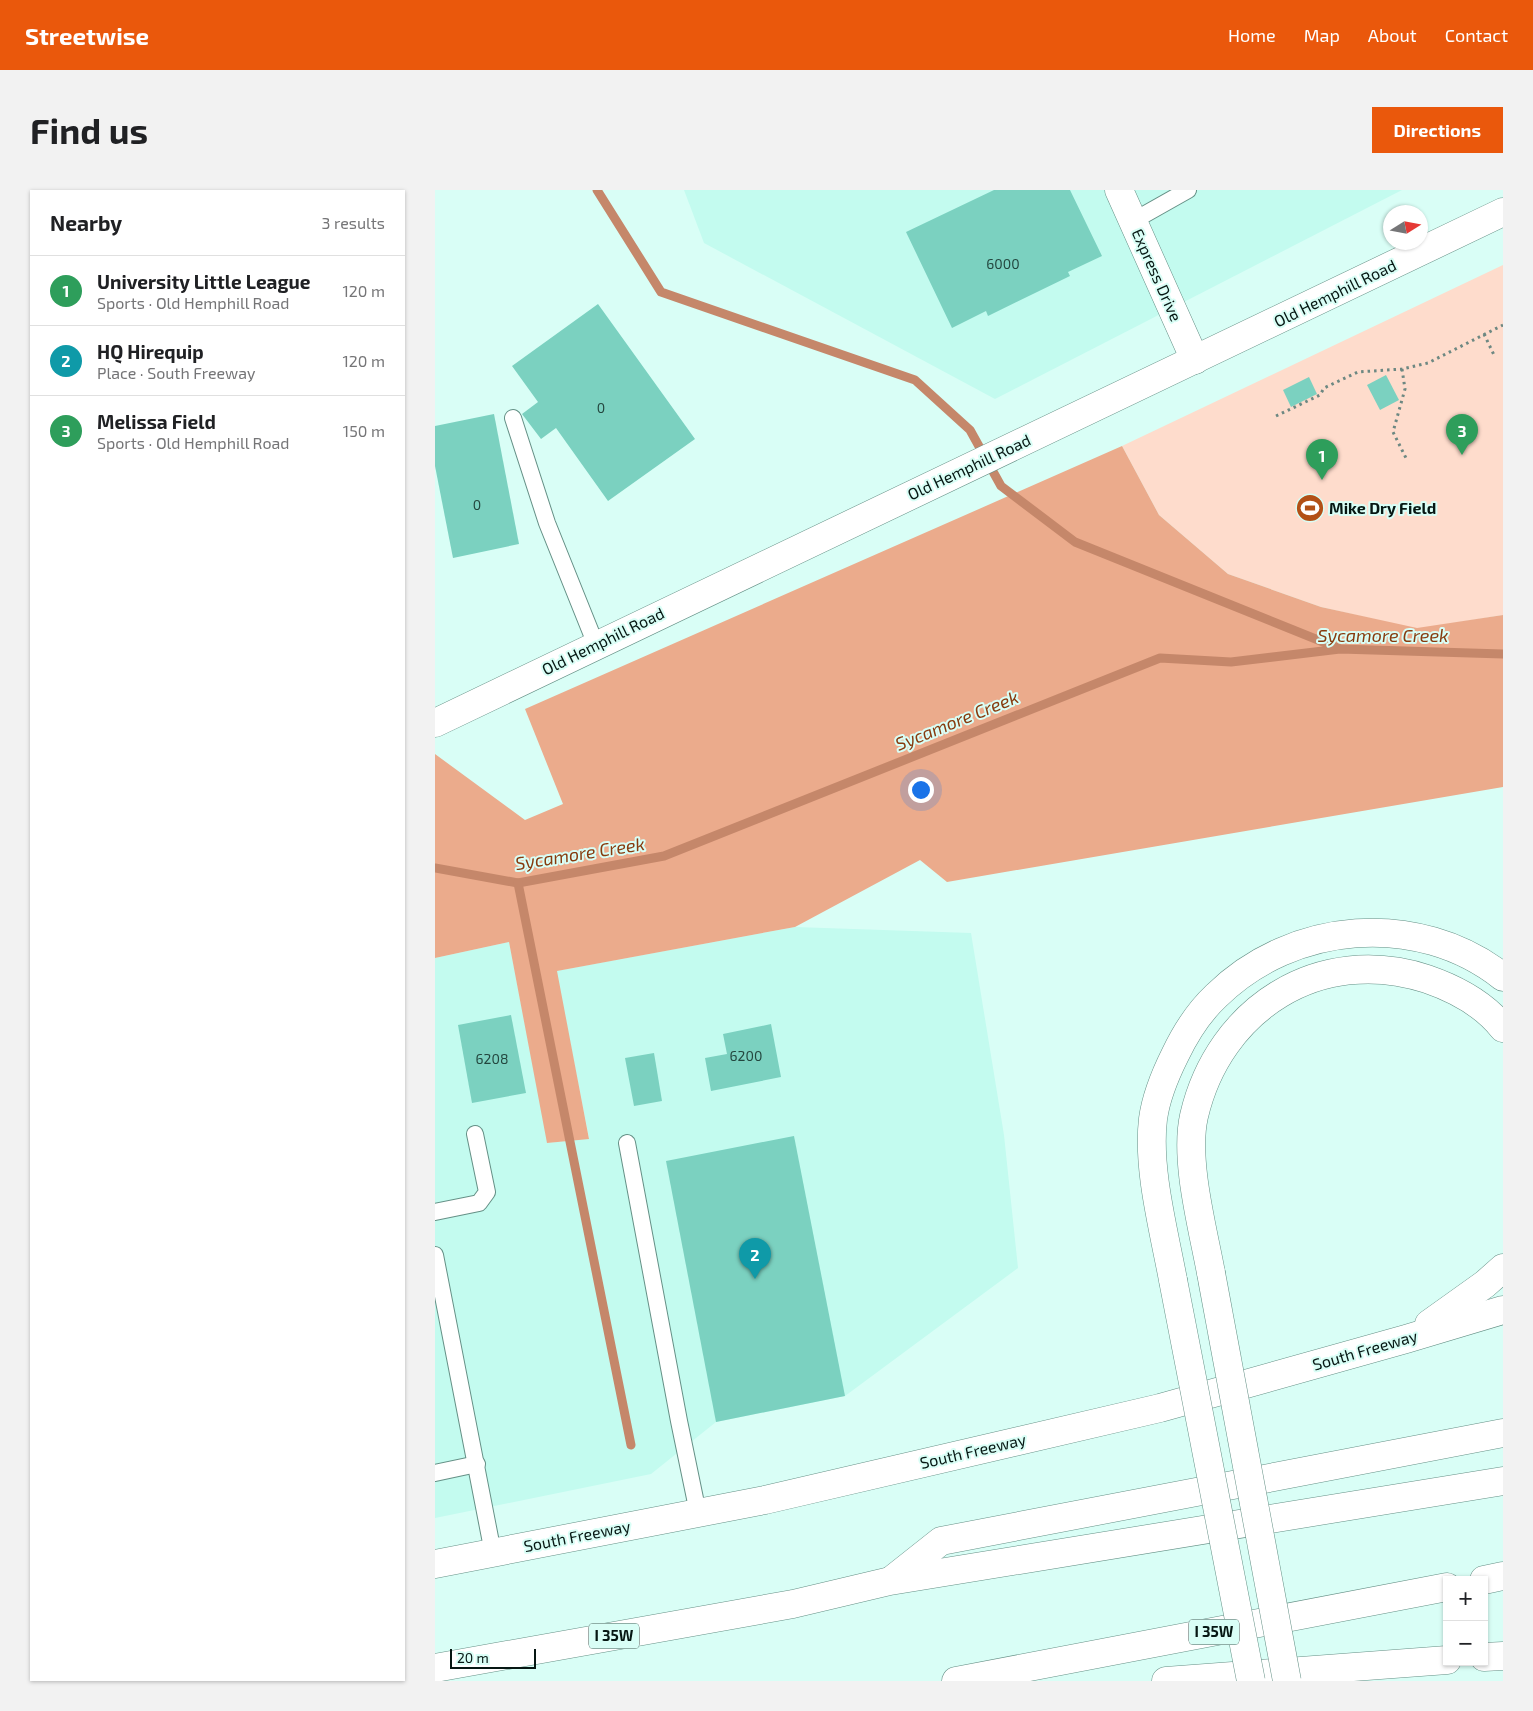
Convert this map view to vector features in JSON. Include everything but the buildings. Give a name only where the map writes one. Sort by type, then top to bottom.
[{"type":"main road","name":"Express Drive","points":[[1119,190],[1195,360]]},
{"type":"main road","name":"Old Hemphill Road","points":[[435,723],[1503,212]]},
{"type":"main road","points":[[1251,1681],[1155,1178],[1152,1148],[1153,1119],[1171,1062],[1198,1017],[1215,996],[1233,980],[1283,950],[1317,940],[1339,935],[1388,933],[1433,940],[1457,949],[1503,977]]},
{"type":"main road","points":[[1287,1681],[1192,1161],[1193,1118],[1206,1079],[1227,1042],[1239,1026],[1276,995],[1315,978],[1355,971],[1386,970],[1414,975],[1439,983],[1462,994],[1482,1007],[1503,1028]]},
{"type":"main road","points":[[1406,1339],[1485,1284],[1503,1268]]},
{"type":"main road","name":"South Freeway","points":[[435,1564],[765,1500],[1160,1408],[1503,1310]]},
{"type":"main road","points":[[891,1581],[941,1541],[1503,1433]]},
{"type":"main road","name":"I 35W","points":[[435,1668],[793,1604],[891,1581],[1503,1481]]},
{"type":"main road","points":[[1488,1579],[1503,1576]]},
{"type":"main road","name":"I 35W","points":[[968,1679],[1443,1588]]},
{"type":"main road","points":[[1488,1657],[1503,1656]]},
{"type":"main road","points":[[1166,1681],[1443,1660]]},
{"type":"main road","points":[[968,1679],[1008,1681]]},
{"type":"lane","points":[[1133,220],[1188,190]]},
{"type":"lane","points":[[513,418],[547,523],[596,645]]},
{"type":"lane","points":[[435,1212],[479,1203],[487,1192],[475,1134]]},
{"type":"lane","points":[[627,1143],[698,1513]]},
{"type":"lane","points":[[435,1255],[493,1553]]},
{"type":"lane","points":[[435,1473],[477,1464]]},
{"type":"path","points":[[1276,416],[1320,395],[1324,388],[1358,372],[1401,369],[1428,363],[1503,325]]},
{"type":"path","points":[[1484,334],[1494,355]]},
{"type":"path","points":[[1401,369],[1405,389],[1393,432],[1405,458]]},
{"type":"shaded area","points":[[684,190],[1402,190],[995,399],[704,243]]},
{"type":"shaded area","points":[[1503,265],[1503,615],[1417,629],[1321,607],[1228,574],[1159,515],[1122,446]]},
{"type":"shaded area","points":[[1122,446],[1159,515],[1228,574],[1321,607],[1417,628],[1503,615],[1503,787],[947,882],[920,860],[795,927],[557,971],[589,1139],[547,1143],[509,942],[435,958],[435,754],[525,820],[563,804],[525,709]]},
{"type":"shaded area","points":[[795,927],[971,933],[1004,1135],[1018,1268],[845,1396],[716,1422],[651,1474],[435,1518],[435,958],[509,942],[548,1143],[589,1138],[556,971]]},
{"type":"waterway","points":[[597,190],[661,292],[915,380],[970,430],[1001,486],[1075,542],[1338,648]]},
{"type":"waterway","name":"Sycamore Creek","points":[[435,868],[518,883],[664,856],[1160,658],[1231,662],[1340,649],[1503,654]]},
{"type":"waterway","points":[[518,883],[631,1445]]},
{"type":"place","name":"Melissa Field","points":[[1462,455]]},
{"type":"place","name":"University Little League","points":[[1322,480]]},
{"type":"place","name":"Mike Dry Field","points":[[1310,508]]},
{"type":"place","name":"HQ Hirequip","points":[[755,1279]]}]
